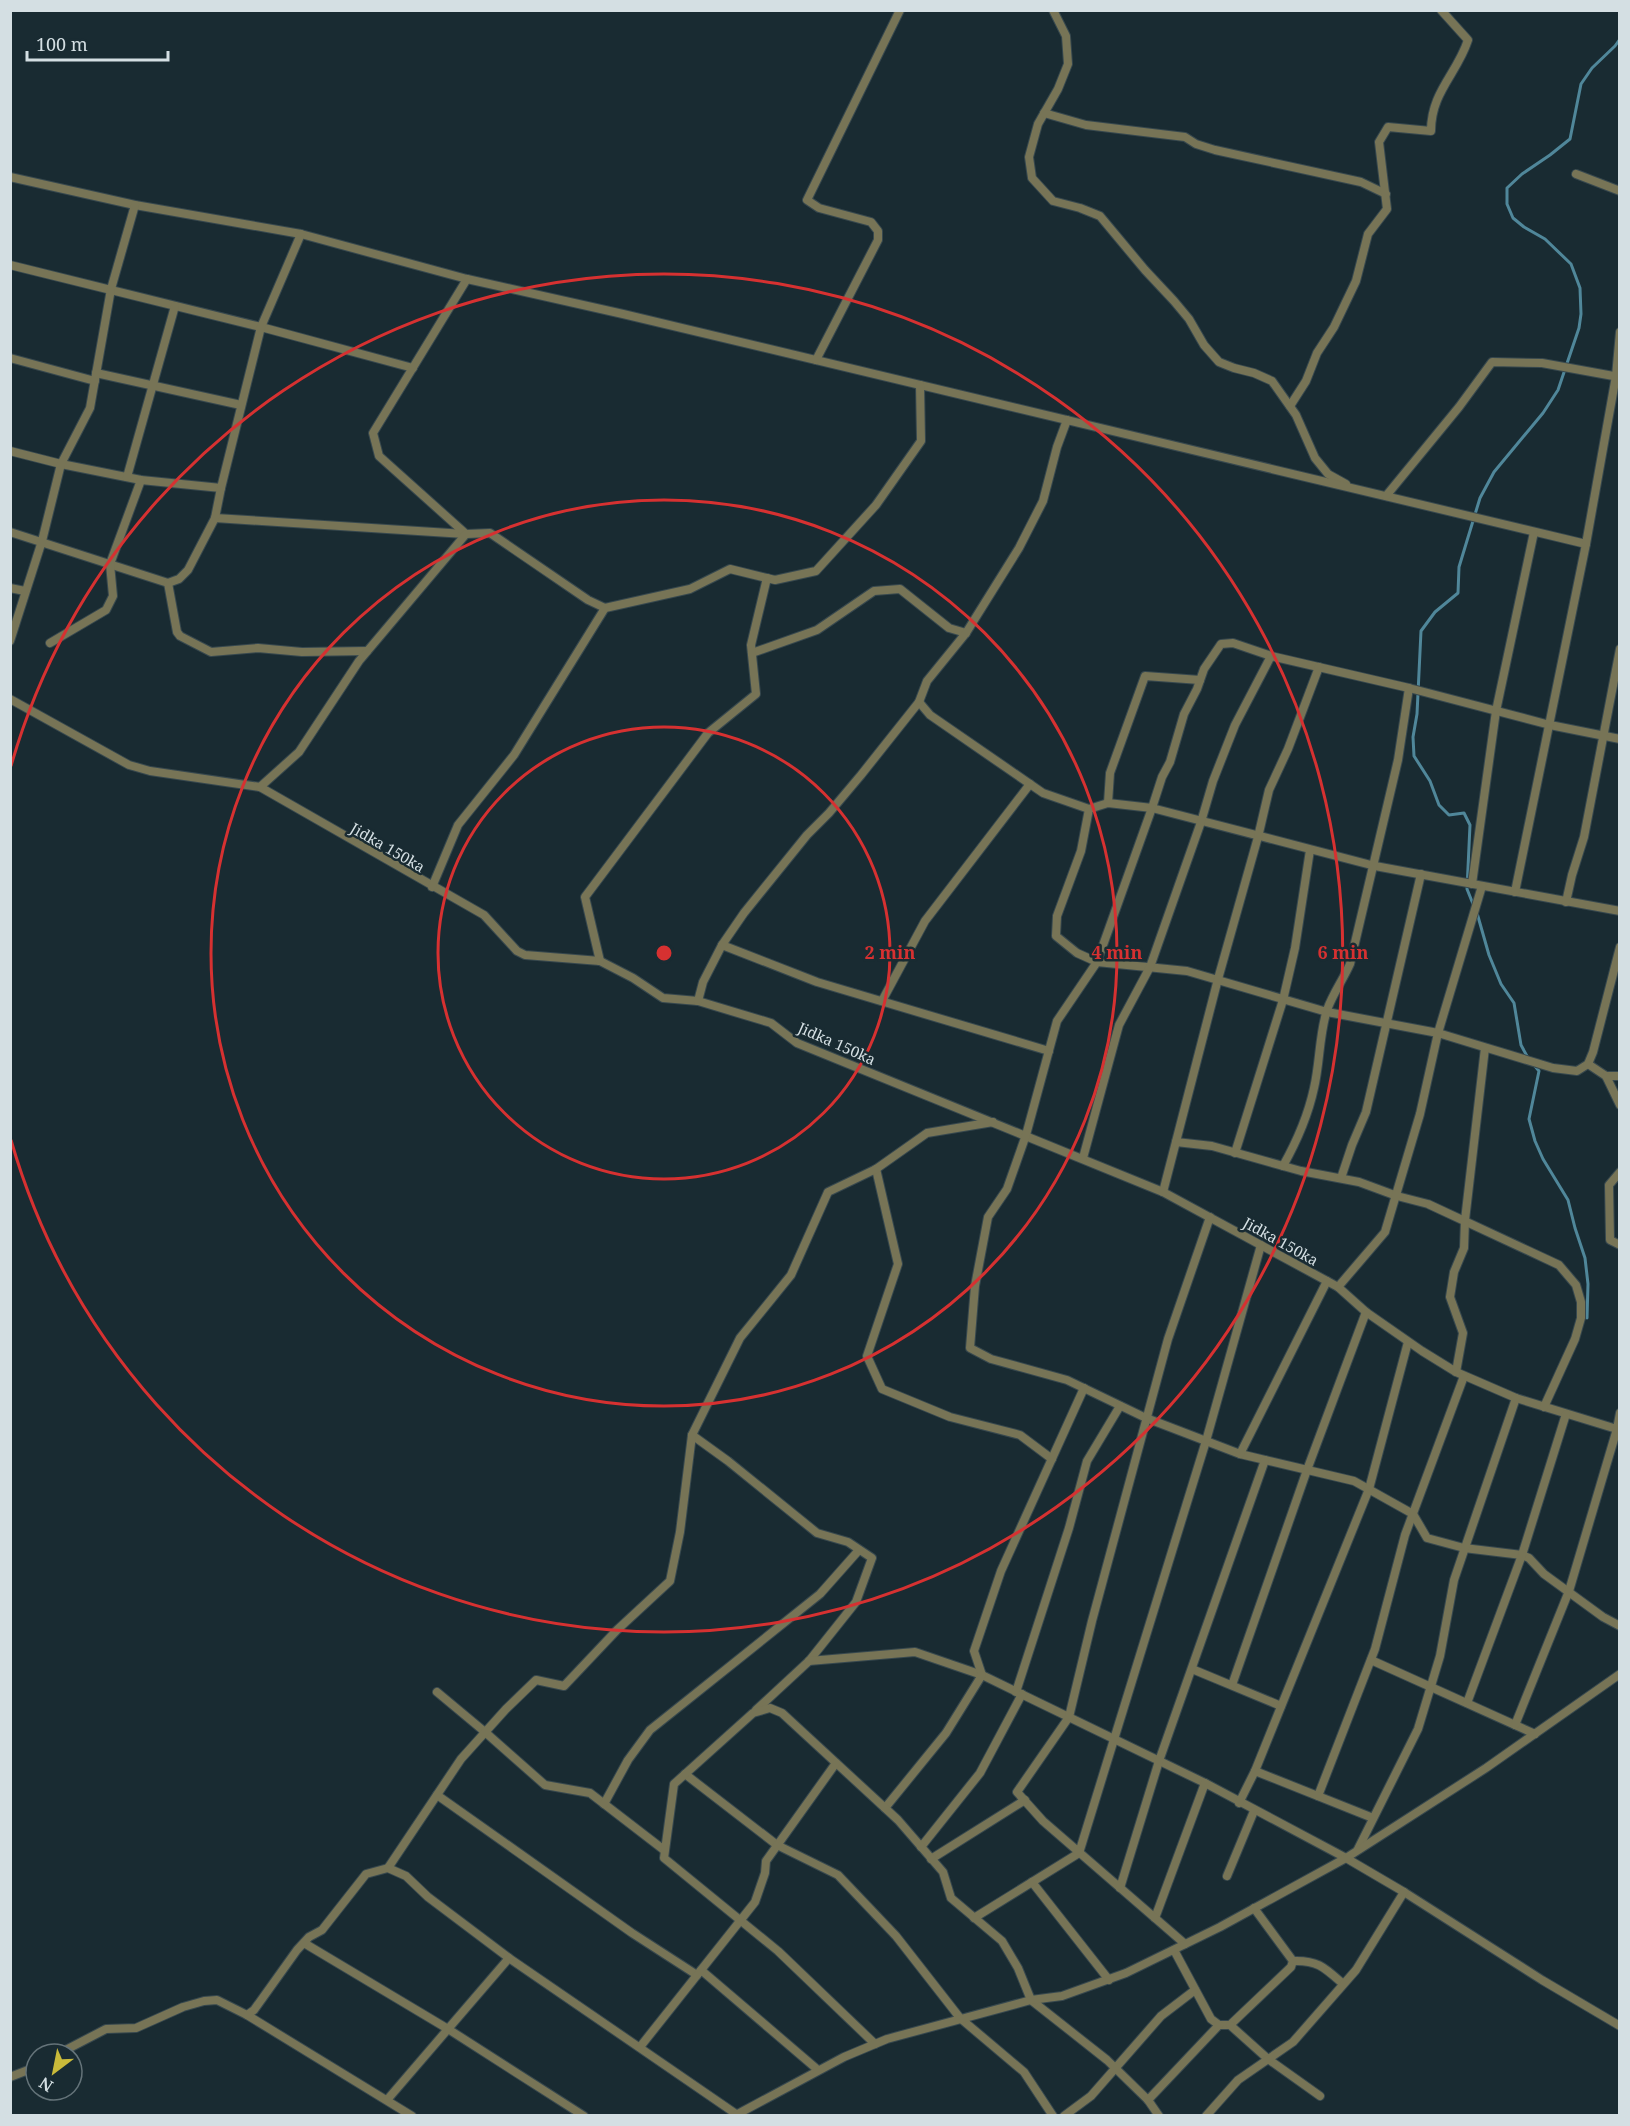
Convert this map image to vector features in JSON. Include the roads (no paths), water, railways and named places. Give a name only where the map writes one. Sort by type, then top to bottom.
[{"type":"street","points":[[816,360],[878,240],[878,231],[871,222],[819,208],[807,200],[900,10]]},
{"type":"street","points":[[1053,10],[1066,36],[1068,64],[1038,124],[1029,157],[1032,178],[1053,201],[1100,216],[1189,319],[1204,345],[1219,362],[1272,381],[1296,415],[1315,458],[1328,474],[1354,489]]},
{"type":"street","points":[[1290,406],[1306,381],[1317,353],[1334,327],[1356,280],[1368,234],[1387,209],[1379,142],[1388,127],[1431,131],[1431,116],[1441,89],[1466,46],[1468,39],[1441,10]]},
{"type":"street","points":[[1044,113],[1086,125],[1185,137],[1196,144],[1215,150],[1361,182],[1386,194]]},
{"type":"street","points":[[1576,174],[1620,191]]},
{"type":"street","points":[[10,177],[135,205],[301,234],[467,279],[1587,544]]},
{"type":"street","points":[[10,641],[42,541],[61,464],[90,408],[111,289],[135,205]]},
{"type":"street","points":[[10,532],[168,583],[178,579],[188,570],[215,518],[220,488],[261,327],[301,234]]},
{"type":"street","points":[[10,265],[261,327],[413,368]]},
{"type":"street","points":[[466,534],[379,456],[374,434],[467,279]]},
{"type":"street","points":[[127,477],[175,306]]},
{"type":"street","points":[[1515,892],[1587,544],[1618,377],[1620,332]]},
{"type":"street","points":[[10,358],[241,405]]},
{"type":"street","points":[[1386,496],[1459,407],[1492,362],[1542,363],[1618,377]]},
{"type":"street","points":[[215,518],[466,534],[490,533],[588,600],[605,608],[690,589],[730,569],[775,580],[816,571],[876,505],[921,441],[920,385]]},
{"type":"street","points":[[698,1001],[703,982],[722,945],[744,913],[919,702],[927,681],[966,633],[1019,548],[1043,501],[1057,447],[1067,420]]},
{"type":"street","points":[[10,451],[141,480],[220,488]]},
{"type":"street","points":[[50,643],[106,610],[113,596],[110,564],[141,480]]},
{"type":"street","points":[[1472,884],[1496,711],[1534,531]]},
{"type":"street","points":[[260,788],[299,752],[367,651],[466,534]]},
{"type":"street","points":[[600,961],[585,897],[708,733],[756,694],[751,645],[767,578]]},
{"type":"street","points":[[168,583],[177,632],[180,636],[211,652],[258,648],[302,652],[367,651]]},
{"type":"street","points":[[10,588],[25,591]]},
{"type":"street","points":[[752,653],[817,630],[874,591],[900,589],[949,628],[966,633]]},
{"type":"street","points":[[432,887],[458,825],[514,754],[605,608]]},
{"type":"street","points":[[1620,739],[1550,725],[1409,688],[1271,656],[1233,643],[1221,644],[1212,655],[1185,714],[1170,762],[1162,777],[1097,962],[1057,1021],[1026,1135],[1007,1190],[988,1217],[975,1286],[970,1348],[991,1359],[1067,1380],[1146,1418],[1240,1454],[1354,1481],[1413,1514],[1427,1538],[1464,1548],[1522,1555],[1529,1558],[1544,1574],[1603,1617],[1620,1626]]},
{"type":"street","points":[[1566,902],[1584,837],[1620,649]]},
{"type":"street","points":[[1083,1158],[1119,1025],[1149,967],[1201,822],[1213,781],[1235,725],[1271,656]]},
{"type":"street","points":[[1163,1191],[1269,789],[1288,749],[1319,667]]},
{"type":"street","points":[[1108,802],[1110,773],[1145,676],[1200,680]]},
{"type":"street","points":[[1283,1166],[1305,1121],[1314,1088],[1327,1012],[1335,991],[1350,964],[1375,866],[1384,816],[1398,760],[1409,688]]},
{"type":"street","name":"Jidka 150ka","points":[[10,699],[129,765],[150,771],[260,788],[489,919],[517,951],[525,955],[600,961],[633,978],[663,998],[698,1001],[771,1023],[797,1043],[1163,1191],[1338,1287],[1366,1312],[1408,1342],[1460,1374],[1516,1398],[1618,1430]]},
{"type":"street","points":[[919,702],[930,715],[1030,784],[1043,792],[1089,809],[1108,802],[1152,808],[1375,866],[1620,911]]},
{"type":"street","points":[[882,1001],[925,921],[1030,784]]},
{"type":"street","points":[[1089,809],[1082,851],[1057,916],[1056,936],[1077,953],[1097,962],[1187,971],[1327,1012],[1438,1033],[1553,1068],[1576,1071],[1588,1064],[1593,1052],[1620,946]]},
{"type":"street","points":[[1235,1153],[1248,1105],[1283,1000],[1295,948],[1310,850]]},
{"type":"street","points":[[1341,1179],[1352,1144],[1366,1112],[1421,874]]},
{"type":"street","points":[[1338,1287],[1384,1232],[1397,1196],[1420,1114],[1438,1033],[1482,886]]},
{"type":"street","points":[[722,945],[817,982],[1049,1051]]},
{"type":"street","points":[[1318,1796],[1371,1660],[1405,1535],[1460,1374],[1463,1333],[1449,1297],[1454,1272],[1464,1248],[1465,1220],[1485,1047]]},
{"type":"street","points":[[1588,1064],[1606,1076],[1620,1105]]},
{"type":"street","points":[[1606,1076],[1620,1076]]},
{"type":"street","points":[[388,1868],[461,1759],[536,1680],[564,1686],[617,1630],[670,1581],[680,1532],[692,1435],[740,1338],[791,1275],[828,1192],[876,1169],[927,1133],[993,1122]]},
{"type":"street","points":[[1176,1142],[1212,1146],[1283,1166],[1359,1182],[1428,1204],[1559,1265],[1576,1285],[1581,1302],[1581,1318],[1575,1339],[1544,1407]]},
{"type":"street","points":[[876,1169],[898,1264],[867,1356],[882,1389],[950,1417],[1020,1435],[1052,1458]]},
{"type":"street","points":[[1620,1172],[1609,1185],[1608,1203],[1610,1240],[1620,1245]]},
{"type":"street","points":[[1185,1944],[1043,1821],[1017,1792],[1069,1717],[1092,1621],[1168,1339],[1210,1217]]},
{"type":"street","points":[[974,1917],[1079,1853],[1206,1441],[1261,1245]]},
{"type":"street","points":[[1240,1454],[1327,1281]]},
{"type":"street","points":[[1232,1685],[1307,1470],[1366,1312]]},
{"type":"street","points":[[1239,1803],[1255,1771],[1370,1489],[1408,1342]]},
{"type":"street","points":[[982,1675],[974,1652],[1001,1570],[1084,1388]]},
{"type":"street","points":[[1358,1850],[1418,1729],[1440,1656],[1454,1580],[1516,1398]]},
{"type":"street","points":[[921,1847],[980,1773],[1019,1693],[1087,1461],[1120,1406]]},
{"type":"street","points":[[1515,1725],[1569,1591],[1618,1430],[1620,1413]]},
{"type":"street","points":[[1467,1703],[1522,1555],[1566,1414]]},
{"type":"street","points":[[692,1435],[818,1533],[848,1542],[872,1558],[856,1602],[809,1661],[674,1784],[664,1858],[778,1951],[875,2044]]},
{"type":"street","points":[[1120,1888],[1159,1761],[1265,1460]]},
{"type":"street","points":[[604,1804],[628,1760],[650,1730],[820,1594],[859,1550]]},
{"type":"street","points":[[809,1661],[915,1652],[982,1675],[1205,1783],[1346,1858],[1620,2026]]},
{"type":"street","points":[[1371,1660],[1535,1734]]},
{"type":"street","points":[[1192,1668],[1281,1706]]},
{"type":"street","points":[[247,2016],[254,2010],[309,1936],[322,1930],[366,1874],[388,1868],[406,1876],[428,1897],[508,1958],[736,2115],[844,2056],[875,2044],[960,2018],[1031,2000],[1062,1996],[1126,1974],[1346,1858],[1535,1734],[1620,1674]]},
{"type":"street","points":[[885,1808],[946,1733],[982,1675]]},
{"type":"street","points":[[436,1692],[545,1785],[590,1793],[664,1850]]},
{"type":"street","points":[[753,1713],[770,1708],[782,1713],[885,1808],[943,1872],[951,1898],[1002,1941],[1018,1968],[1031,2000],[1116,2069],[1148,2100],[1159,2115]]},
{"type":"street","points":[[640,2048],[755,1902],[765,1873],[766,1861],[836,1763]]},
{"type":"street","points":[[1255,1771],[1373,1818]]},
{"type":"street","points":[[685,1774],[777,1845],[838,1875],[896,1936],[960,2018],[1024,2072],[1050,2115]]},
{"type":"street","points":[[1155,1918],[1205,1783]]},
{"type":"street","points":[[437,1795],[632,1933],[699,1972],[818,2070]]},
{"type":"street","points":[[931,1859],[1024,1800]]},
{"type":"street","points":[[1227,1876],[1254,1811]]},
{"type":"street","points":[[1032,1882],[1109,1980]]},
{"type":"street","points":[[1206,2115],[1238,2080],[1293,2042],[1356,1970],[1404,1892]]},
{"type":"street","points":[[1230,2025],[1292,1967],[1293,1961],[1254,1908]]},
{"type":"street","points":[[304,1943],[448,2029],[584,2115]]},
{"type":"street","points":[[1174,1950],[1211,2019],[1219,2025],[1230,2025],[1268,2059],[1320,2096]]},
{"type":"street","points":[[387,2100],[508,1958]]},
{"type":"street","points":[[1293,1961],[1306,1960],[1322,1965],[1343,1984]]},
{"type":"street","points":[[1064,2115],[1091,2096],[1161,2016],[1195,1990]]},
{"type":"street","points":[[81,2042],[106,2029],[136,2028],[183,2007],[217,2000],[412,2115]]},
{"type":"street","points":[[1148,2100],[1219,2025]]},
{"type":"waterway","points":[[1473,904],[1467,889],[1470,825],[1464,813],[1449,815],[1439,805],[1430,781],[1414,756],[1413,737],[1417,714],[1421,631],[1435,612],[1458,593],[1459,567],[1480,498],[1494,472],[1543,413],[1558,390],[1579,328],[1580,288],[1571,264],[1545,239],[1513,218],[1507,204],[1507,188],[1522,174],[1570,139],[1581,84],[1592,68],[1620,39]]},
{"type":"waterway","points":[[1477,913],[1489,955],[1501,984],[1514,1003],[1521,1045],[1528,1058]]},
{"type":"waterway","points":[[1534,1065],[1539,1071],[1529,1119],[1543,1159],[1568,1200],[1585,1258],[1588,1284],[1587,1318]]}]
